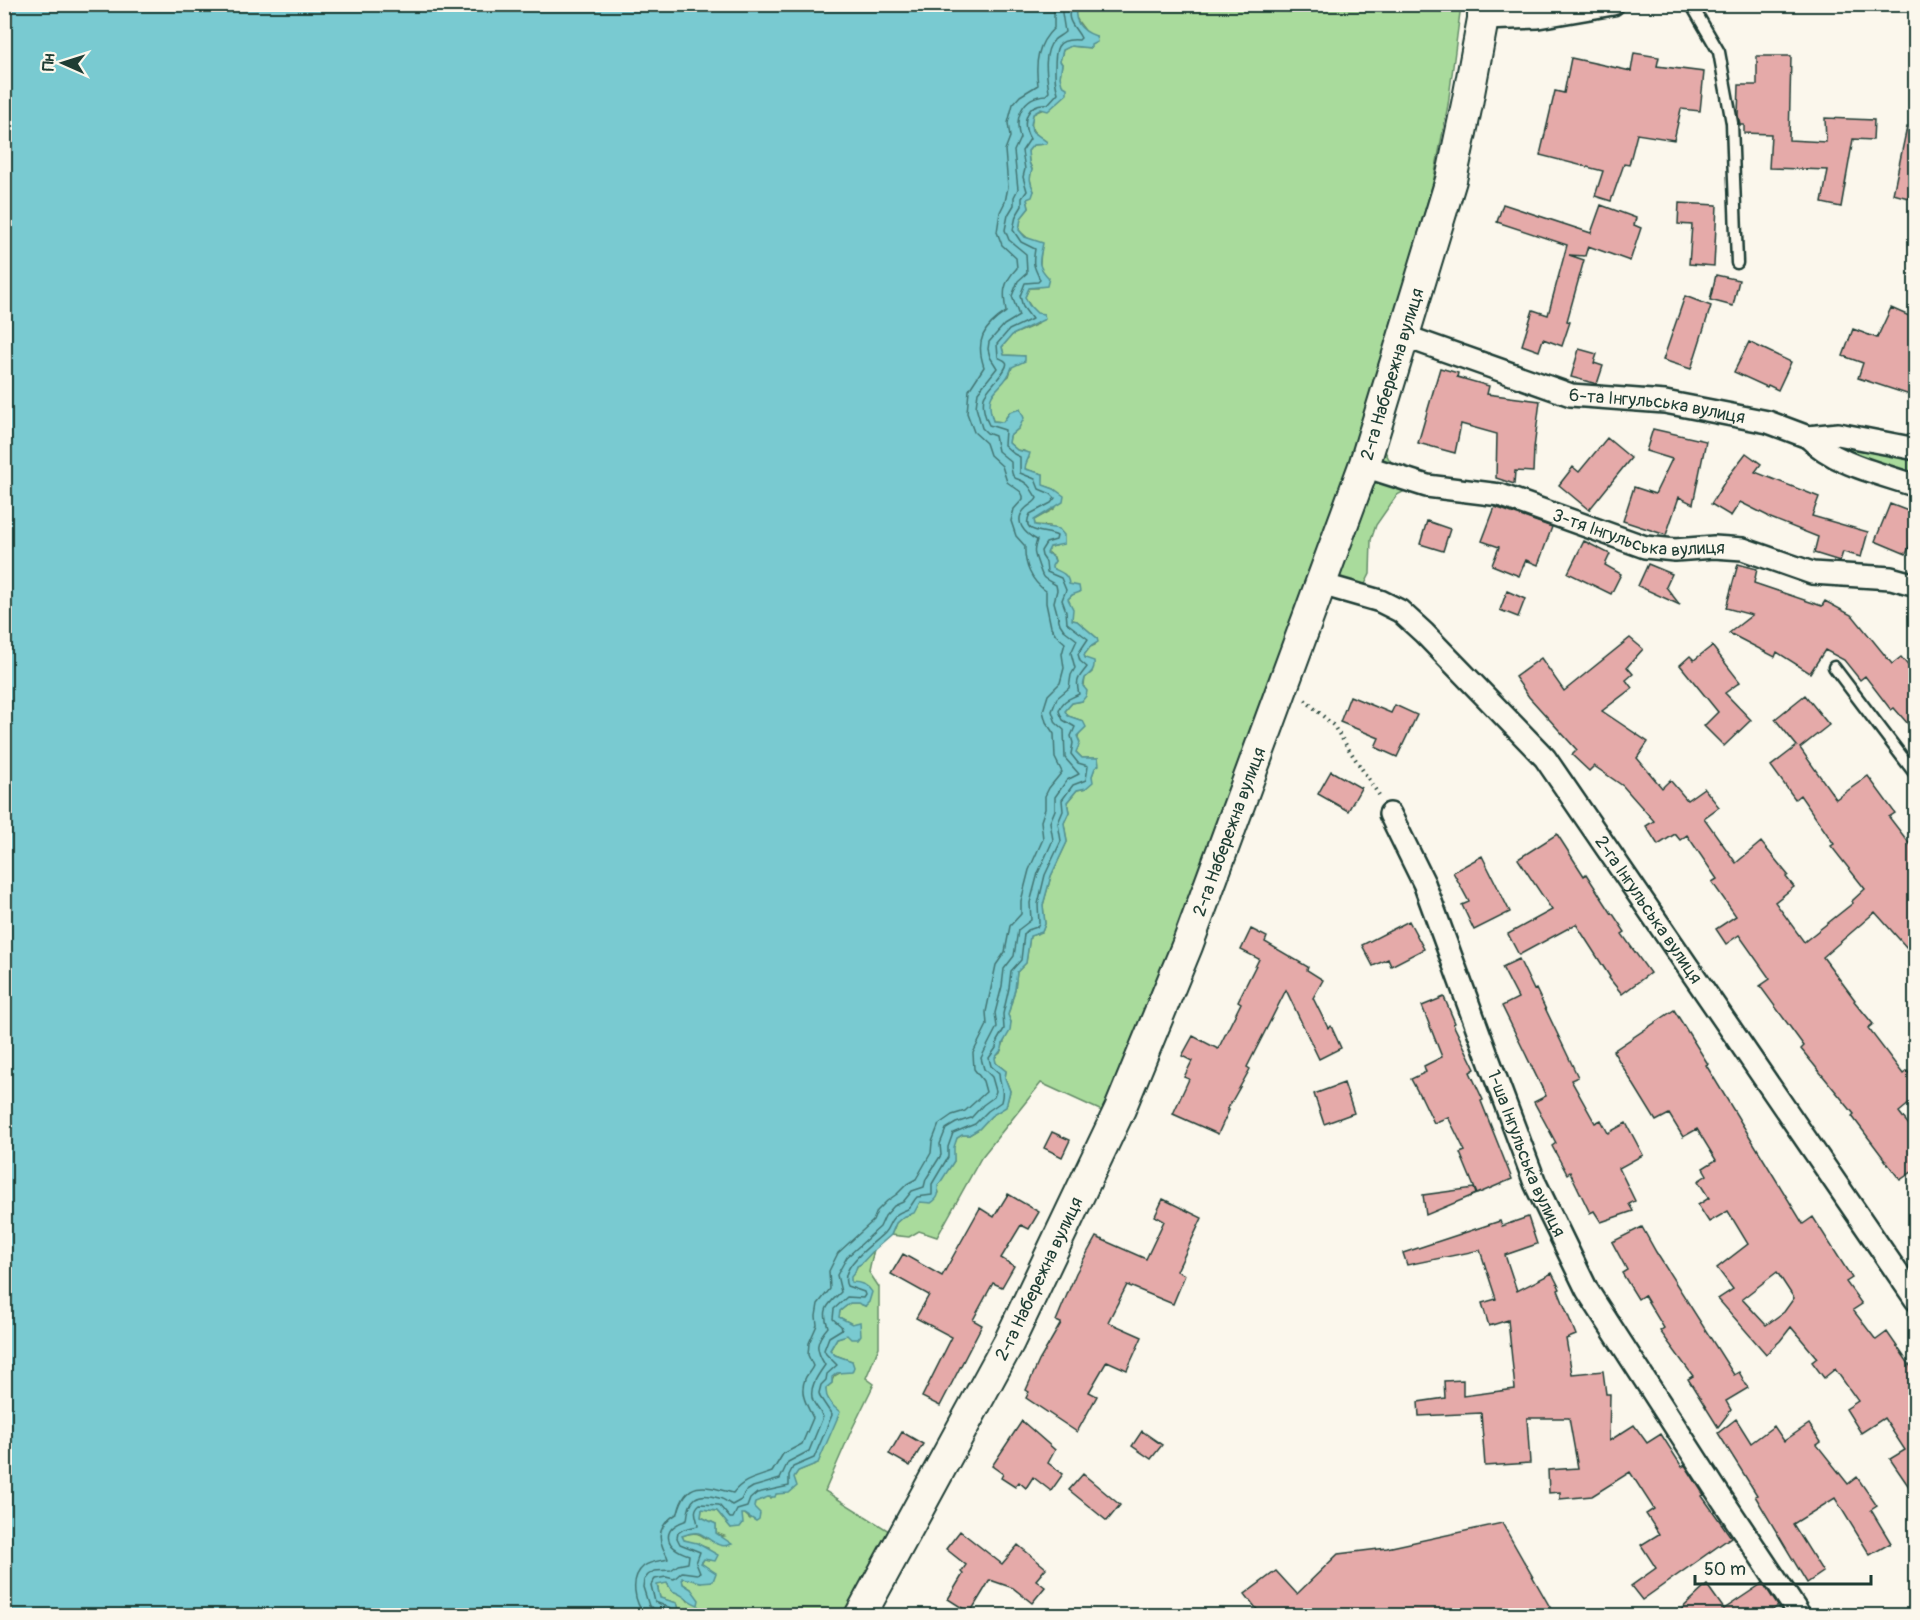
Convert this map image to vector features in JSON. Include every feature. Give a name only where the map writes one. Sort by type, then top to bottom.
[{"type":"main road","name":"2-га Набережна вулиця","points":[[860,1616],[1009,1342],[1120,1108],[1187,946],[1364,466],[1451,180],[1483,12]]},
{"type":"street","points":[[1483,12],[1538,17],[1613,4]]},
{"type":"street","name":"6-та Інгульська вулиця","points":[[1404,336],[1571,395],[1665,402],[1768,422],[1808,437],[1838,434],[1916,449]]},
{"type":"street","points":[[1808,437],[1834,457],[1916,486]]},
{"type":"street","name":"3-тя Інгульська вулиця","points":[[1364,466],[1427,486],[1500,495],[1645,547],[1675,550],[1743,549],[1812,573],[1891,578],[1916,585]]},
{"type":"street","name":"2-га Інгульська вулиця","points":[[1321,584],[1380,602],[1400,611],[1545,759],[1916,1300]]},
{"type":"street","name":"1-ша Інгульська вулиця","points":[[1390,814],[1424,883],[1535,1183],[1587,1290],[1713,1487],[1800,1616]]},
{"type":"lane","points":[[1692,4],[1719,52],[1732,123],[1737,263]]},
{"type":"lane","points":[[1834,667],[1916,775]]},
{"type":"path","points":[[1284,681],[1333,725],[1390,814]]},
{"type":"green space","points":[[1078,4],[1461,5],[1448,105],[1433,183],[1352,459],[1175,940],[1107,1105],[1102,1111],[1041,1083],[981,1158],[937,1237],[919,1231],[909,1237],[891,1235],[896,1223],[903,1216],[910,1215],[920,1202],[939,1193],[937,1186],[954,1161],[953,1147],[957,1138],[979,1129],[991,1116],[1006,1106],[1010,1091],[1005,1078],[1006,1071],[996,1063],[994,1058],[1000,1053],[1011,1022],[1008,1015],[1017,972],[1026,963],[1030,936],[1042,932],[1045,924],[1043,905],[1051,876],[1067,842],[1064,823],[1069,812],[1067,802],[1077,790],[1086,788],[1098,758],[1082,758],[1076,752],[1077,739],[1083,721],[1068,716],[1065,711],[1072,703],[1082,701],[1085,678],[1092,672],[1084,655],[1090,647],[1095,645],[1097,638],[1077,621],[1072,620],[1068,599],[1072,595],[1069,584],[1052,569],[1054,557],[1047,552],[1050,547],[1056,546],[1050,526],[1035,525],[1034,520],[1054,509],[1054,489],[1042,485],[1043,474],[1025,469],[1025,462],[1029,458],[1024,451],[1017,450],[1009,443],[1010,436],[1019,428],[1010,412],[1003,422],[993,421],[989,407],[990,398],[999,384],[1009,376],[1012,367],[1024,356],[1004,355],[1002,347],[1012,335],[1038,324],[1025,297],[1029,288],[1038,288],[1041,250],[1019,230],[1021,218],[1029,208],[1027,199],[1034,191],[1030,180],[1032,169],[1028,151],[1033,145],[1047,142],[1033,131],[1033,114],[1052,106],[1062,97],[1060,77],[1062,64],[1060,61],[1063,50],[1070,46],[1090,48],[1086,32],[1075,13]]},
{"type":"green space","points":[[1827,440],[1915,454],[1915,481],[1841,455]]},
{"type":"green space","points":[[1383,445],[1394,466],[1428,479],[1397,495],[1376,525],[1371,540],[1370,574],[1365,584],[1353,588],[1340,581],[1339,574]]},
{"type":"green space","points":[[874,1249],[869,1272],[879,1287],[879,1347],[866,1378],[874,1384],[825,1491],[889,1531],[842,1615],[681,1615],[677,1603],[660,1598],[657,1584],[667,1583],[672,1591],[683,1594],[688,1601],[691,1589],[683,1584],[681,1577],[701,1582],[701,1564],[704,1559],[710,1560],[708,1548],[684,1540],[682,1536],[695,1533],[706,1539],[724,1536],[716,1533],[716,1524],[701,1517],[702,1509],[717,1511],[731,1528],[741,1518],[741,1514],[744,1513],[750,1519],[754,1502],[784,1492],[798,1471],[818,1463],[834,1408],[825,1394],[826,1388],[832,1383],[834,1377],[852,1361],[835,1355],[830,1350],[837,1338],[847,1335],[852,1324],[839,1317],[840,1311],[850,1303],[865,1306],[850,1277],[857,1266]]},
{"type":"water","points":[[5,4],[1078,4],[1076,15],[1079,24],[1096,36],[1097,42],[1091,45],[1091,48],[1071,46],[1063,50],[1060,77],[1062,85],[1067,88],[1067,94],[1048,111],[1041,109],[1033,114],[1032,131],[1047,142],[1033,145],[1028,151],[1032,170],[1030,180],[1034,191],[1032,197],[1027,199],[1029,208],[1021,218],[1019,230],[1025,237],[1043,243],[1040,265],[1049,278],[1047,286],[1029,288],[1025,297],[1037,313],[1044,314],[1045,319],[1012,335],[1002,347],[1004,355],[1025,356],[1025,361],[1012,367],[992,395],[990,410],[993,421],[1003,422],[1010,412],[1020,409],[1024,418],[1019,428],[1010,436],[1009,443],[1017,450],[1030,453],[1025,469],[1043,474],[1043,485],[1064,496],[1063,502],[1034,520],[1035,525],[1059,529],[1064,535],[1064,544],[1050,547],[1047,553],[1055,561],[1052,568],[1066,576],[1069,584],[1079,586],[1080,592],[1068,599],[1073,609],[1072,620],[1077,621],[1097,638],[1098,642],[1084,655],[1085,658],[1094,661],[1093,669],[1085,678],[1083,686],[1087,691],[1086,696],[1082,701],[1072,703],[1065,711],[1068,716],[1083,721],[1086,727],[1077,736],[1080,743],[1076,752],[1082,758],[1098,758],[1099,765],[1092,776],[1093,782],[1086,788],[1077,790],[1067,802],[1069,812],[1064,823],[1067,842],[1051,876],[1043,905],[1045,924],[1042,932],[1030,936],[1026,963],[1017,972],[1008,1015],[1011,1022],[1010,1031],[995,1058],[996,1063],[1006,1071],[1005,1078],[1010,1091],[1006,1107],[991,1116],[979,1129],[957,1138],[954,1147],[954,1161],[938,1186],[937,1198],[931,1203],[920,1202],[914,1213],[903,1217],[896,1223],[891,1235],[857,1266],[851,1277],[851,1282],[863,1284],[872,1292],[865,1306],[850,1303],[840,1311],[839,1317],[852,1324],[860,1322],[861,1335],[858,1339],[851,1339],[847,1335],[837,1338],[830,1350],[835,1355],[852,1361],[854,1367],[852,1372],[837,1373],[832,1377],[832,1383],[826,1388],[830,1402],[840,1412],[818,1463],[798,1471],[794,1477],[797,1486],[789,1493],[776,1494],[775,1497],[755,1502],[754,1507],[760,1513],[756,1521],[742,1514],[743,1523],[740,1527],[731,1528],[717,1511],[702,1509],[701,1517],[716,1524],[716,1533],[732,1544],[719,1545],[697,1533],[682,1536],[684,1540],[697,1543],[718,1555],[715,1561],[704,1559],[701,1563],[716,1573],[713,1581],[701,1582],[682,1578],[683,1584],[691,1589],[699,1600],[698,1605],[672,1591],[667,1583],[657,1585],[660,1598],[677,1603],[681,1615],[5,1615]]},
{"type":"building","points":[[1634,53],[1659,57],[1657,66],[1704,72],[1700,111],[1681,109],[1674,140],[1637,134],[1629,165],[1624,164],[1611,201],[1595,196],[1603,171],[1540,155],[1555,91],[1564,93],[1571,58],[1631,71]]},
{"type":"building","points":[[1757,56],[1791,56],[1789,140],[1826,142],[1825,118],[1874,120],[1873,140],[1853,139],[1841,207],[1822,203],[1828,170],[1769,168],[1771,134],[1744,133],[1744,125],[1740,125],[1738,115],[1739,85],[1757,85]]},
{"type":"building","points":[[1907,127],[1916,128],[1916,200],[1893,194]]},
{"type":"building","points":[[1679,203],[1717,205],[1714,266],[1689,264],[1692,225],[1678,224]]},
{"type":"building","points":[[1503,204],[1591,233],[1601,205],[1636,218],[1634,225],[1641,228],[1630,261],[1588,246],[1585,256],[1569,255],[1584,260],[1567,321],[1570,322],[1562,346],[1543,339],[1539,351],[1522,345],[1533,310],[1548,315],[1567,245],[1497,222]]},
{"type":"building","points":[[1716,275],[1739,280],[1733,306],[1710,300]]},
{"type":"building","points":[[1685,296],[1711,306],[1691,369],[1663,360]]},
{"type":"building","points":[[1891,308],[1916,319],[1916,397],[1858,378],[1863,363],[1843,356],[1853,329],[1877,338]]},
{"type":"building","points":[[1749,342],[1791,362],[1778,390],[1734,372]]},
{"type":"building","points":[[1579,349],[1597,354],[1594,363],[1603,366],[1597,384],[1571,377]]},
{"type":"building","points":[[1440,368],[1458,373],[1457,377],[1489,386],[1487,394],[1540,401],[1533,472],[1515,471],[1514,484],[1496,478],[1497,434],[1461,424],[1455,453],[1418,443]]},
{"type":"building","points":[[1653,429],[1706,441],[1693,504],[1679,497],[1666,535],[1623,521],[1634,487],[1655,494],[1672,459],[1646,451]]},
{"type":"building","points":[[1607,438],[1631,458],[1589,510],[1559,485],[1573,467],[1579,472]]},
{"type":"building","points":[[1746,453],[1761,464],[1755,472],[1819,497],[1812,516],[1868,532],[1861,557],[1843,552],[1840,561],[1814,553],[1818,537],[1768,517],[1740,502],[1731,516],[1711,504]]},
{"type":"building","points":[[1890,504],[1916,514],[1916,532],[1906,554],[1875,541]]},
{"type":"building","points":[[1495,507],[1552,527],[1538,565],[1526,560],[1519,576],[1492,565],[1499,547],[1482,541]]},
{"type":"building","points":[[1427,521],[1450,529],[1443,551],[1420,544]]},
{"type":"building","points":[[1584,541],[1610,554],[1605,565],[1621,574],[1611,594],[1568,573]]},
{"type":"building","points":[[1648,564],[1672,574],[1666,587],[1680,605],[1638,586]]},
{"type":"building","points":[[1738,564],[1757,569],[1754,583],[1822,606],[1825,601],[1853,616],[1892,664],[1901,657],[1916,675],[1916,733],[1894,708],[1891,710],[1865,676],[1860,680],[1844,660],[1825,650],[1810,673],[1777,652],[1775,657],[1729,633],[1752,615],[1726,608]]},
{"type":"building","points":[[1507,591],[1525,599],[1518,617],[1500,610]]},
{"type":"building","points":[[1630,638],[1643,649],[1627,667],[1633,674],[1626,680],[1632,688],[1602,711],[1648,742],[1637,758],[1662,788],[1670,780],[1687,800],[1704,788],[1719,807],[1704,818],[1736,863],[1761,842],[1788,875],[1786,877],[1794,887],[1775,902],[1804,942],[1853,903],[1852,901],[1865,889],[1831,846],[1834,844],[1800,795],[1795,799],[1771,766],[1797,746],[1775,719],[1805,695],[1829,725],[1800,748],[1836,799],[1868,776],[1895,813],[1889,817],[1916,852],[1916,958],[1875,912],[1823,957],[1873,1024],[1868,1028],[1903,1074],[1907,1071],[1916,1081],[1916,1098],[1899,1112],[1916,1134],[1916,1169],[1900,1180],[1852,1116],[1854,1114],[1801,1049],[1804,1046],[1760,986],[1770,979],[1739,935],[1726,944],[1716,929],[1736,916],[1712,882],[1717,879],[1687,835],[1680,840],[1675,834],[1658,845],[1646,826],[1654,821],[1623,786],[1594,766],[1589,771],[1572,755],[1577,750],[1529,697],[1515,677],[1541,658],[1564,691]]},
{"type":"building","points":[[1712,646],[1740,682],[1725,693],[1751,720],[1724,746],[1704,726],[1718,712],[1680,665],[1690,656],[1694,660]]},
{"type":"building","points":[[1350,696],[1391,713],[1395,705],[1417,715],[1397,757],[1375,747],[1379,738],[1340,722]]},
{"type":"building","points":[[1331,771],[1361,788],[1348,811],[1318,794]]},
{"type":"building","points":[[1557,834],[1584,876],[1586,874],[1613,914],[1625,932],[1622,934],[1650,973],[1622,994],[1609,978],[1576,924],[1519,955],[1508,934],[1552,910],[1518,859]]},
{"type":"building","points":[[1482,856],[1510,912],[1474,930],[1462,905],[1469,902],[1453,872]]},
{"type":"building","points":[[1409,921],[1424,949],[1391,966],[1388,959],[1373,966],[1362,945]]},
{"type":"building","points":[[1251,929],[1267,937],[1265,942],[1308,967],[1307,970],[1323,980],[1313,998],[1328,1028],[1331,1026],[1341,1048],[1319,1059],[1286,990],[1247,1067],[1250,1069],[1227,1110],[1229,1110],[1218,1134],[1173,1114],[1189,1079],[1184,1077],[1192,1061],[1182,1056],[1193,1036],[1218,1049],[1241,1003],[1238,1001],[1259,959],[1241,950]]},
{"type":"building","points":[[1519,959],[1578,1077],[1571,1080],[1595,1123],[1601,1120],[1608,1133],[1626,1123],[1643,1155],[1619,1168],[1635,1201],[1629,1204],[1633,1211],[1601,1222],[1594,1211],[1590,1213],[1570,1172],[1567,1174],[1552,1146],[1556,1143],[1534,1102],[1546,1096],[1502,1006],[1518,998],[1502,967]]},
{"type":"building","points":[[1444,997],[1455,1023],[1453,1024],[1475,1069],[1470,1072],[1483,1100],[1481,1101],[1512,1179],[1477,1194],[1460,1153],[1465,1151],[1448,1117],[1434,1123],[1411,1079],[1426,1072],[1424,1066],[1442,1057],[1422,1006]]},
{"type":"building","points":[[1674,1010],[1803,1224],[1813,1217],[1852,1278],[1846,1282],[1862,1304],[1853,1310],[1876,1340],[1887,1332],[1916,1374],[1916,1497],[1890,1459],[1905,1450],[1884,1418],[1861,1433],[1846,1409],[1858,1401],[1835,1369],[1824,1378],[1812,1362],[1817,1358],[1791,1327],[1766,1354],[1718,1299],[1733,1289],[1717,1268],[1748,1244],[1728,1211],[1709,1222],[1698,1205],[1709,1198],[1698,1181],[1707,1175],[1703,1168],[1716,1160],[1697,1129],[1683,1137],[1669,1114],[1656,1121],[1613,1051]],"holes":[[[1777,1272],[1794,1298],[1784,1312],[1766,1325],[1742,1299]]]},
{"type":"building","points":[[1344,1083],[1354,1113],[1324,1124],[1314,1094]]},
{"type":"building","points":[[1052,1132],[1070,1140],[1062,1157],[1044,1148]]},
{"type":"building","points":[[1474,1188],[1476,1194],[1426,1215],[1423,1195]]},
{"type":"building","points":[[1008,1194],[1039,1212],[1029,1229],[1021,1225],[1001,1258],[1014,1266],[1002,1287],[993,1283],[973,1320],[982,1325],[940,1406],[922,1397],[952,1337],[916,1318],[929,1295],[891,1274],[903,1254],[942,1276],[980,1208],[994,1217]]},
{"type":"building","points":[[1163,1199],[1202,1218],[1177,1271],[1185,1275],[1173,1304],[1127,1285],[1108,1322],[1142,1337],[1127,1370],[1107,1361],[1089,1392],[1097,1396],[1077,1432],[1026,1398],[1029,1392],[1026,1390],[1039,1361],[1061,1323],[1056,1321],[1076,1273],[1096,1237],[1146,1259],[1164,1221],[1155,1216]]},
{"type":"building","points":[[1528,1217],[1537,1244],[1505,1255],[1517,1291],[1552,1273],[1576,1335],[1566,1339],[1572,1374],[1603,1371],[1606,1394],[1610,1394],[1609,1441],[1634,1425],[1647,1443],[1661,1434],[1682,1467],[1685,1465],[1704,1495],[1702,1496],[1731,1537],[1642,1600],[1631,1586],[1656,1568],[1641,1545],[1659,1534],[1646,1514],[1654,1509],[1630,1472],[1592,1496],[1560,1499],[1560,1492],[1549,1493],[1548,1470],[1578,1468],[1569,1418],[1527,1418],[1530,1463],[1485,1466],[1481,1413],[1419,1416],[1418,1402],[1445,1398],[1444,1381],[1463,1380],[1463,1396],[1515,1389],[1508,1320],[1489,1326],[1482,1303],[1496,1299],[1480,1250],[1407,1265],[1403,1253],[1500,1221],[1502,1226]]},
{"type":"building","points":[[1642,1227],[1734,1375],[1739,1372],[1748,1388],[1726,1401],[1731,1410],[1718,1427],[1688,1379],[1693,1376],[1660,1331],[1664,1328],[1644,1295],[1638,1299],[1622,1273],[1627,1270],[1612,1242]]},
{"type":"building","points":[[1736,1419],[1751,1443],[1774,1426],[1784,1441],[1809,1424],[1821,1442],[1817,1445],[1848,1484],[1857,1477],[1877,1506],[1871,1510],[1891,1543],[1870,1555],[1835,1498],[1793,1524],[1823,1572],[1807,1583],[1755,1496],[1757,1495],[1718,1433]]},
{"type":"building","points":[[1022,1421],[1055,1450],[1048,1463],[1063,1474],[1051,1491],[1033,1477],[1026,1488],[1019,1482],[1015,1487],[1001,1478],[1003,1474],[992,1466]]},
{"type":"building","points":[[1142,1431],[1162,1445],[1151,1459],[1132,1446]]},
{"type":"building","points":[[902,1432],[923,1444],[910,1466],[889,1454]]},
{"type":"building","points":[[1083,1474],[1120,1505],[1107,1521],[1069,1490]]},
{"type":"building","points":[[1502,1523],[1555,1616],[1262,1616],[1245,1594],[1276,1571],[1297,1594],[1338,1554],[1387,1548]]},
{"type":"building","points":[[960,1531],[1002,1564],[1018,1545],[1046,1568],[1036,1580],[1045,1587],[1032,1603],[1013,1588],[990,1580],[970,1613],[948,1599],[966,1565],[946,1549]]},
{"type":"building","points":[[1763,1583],[1778,1606],[1764,1616],[1674,1616],[1707,1585],[1724,1609]]}]
